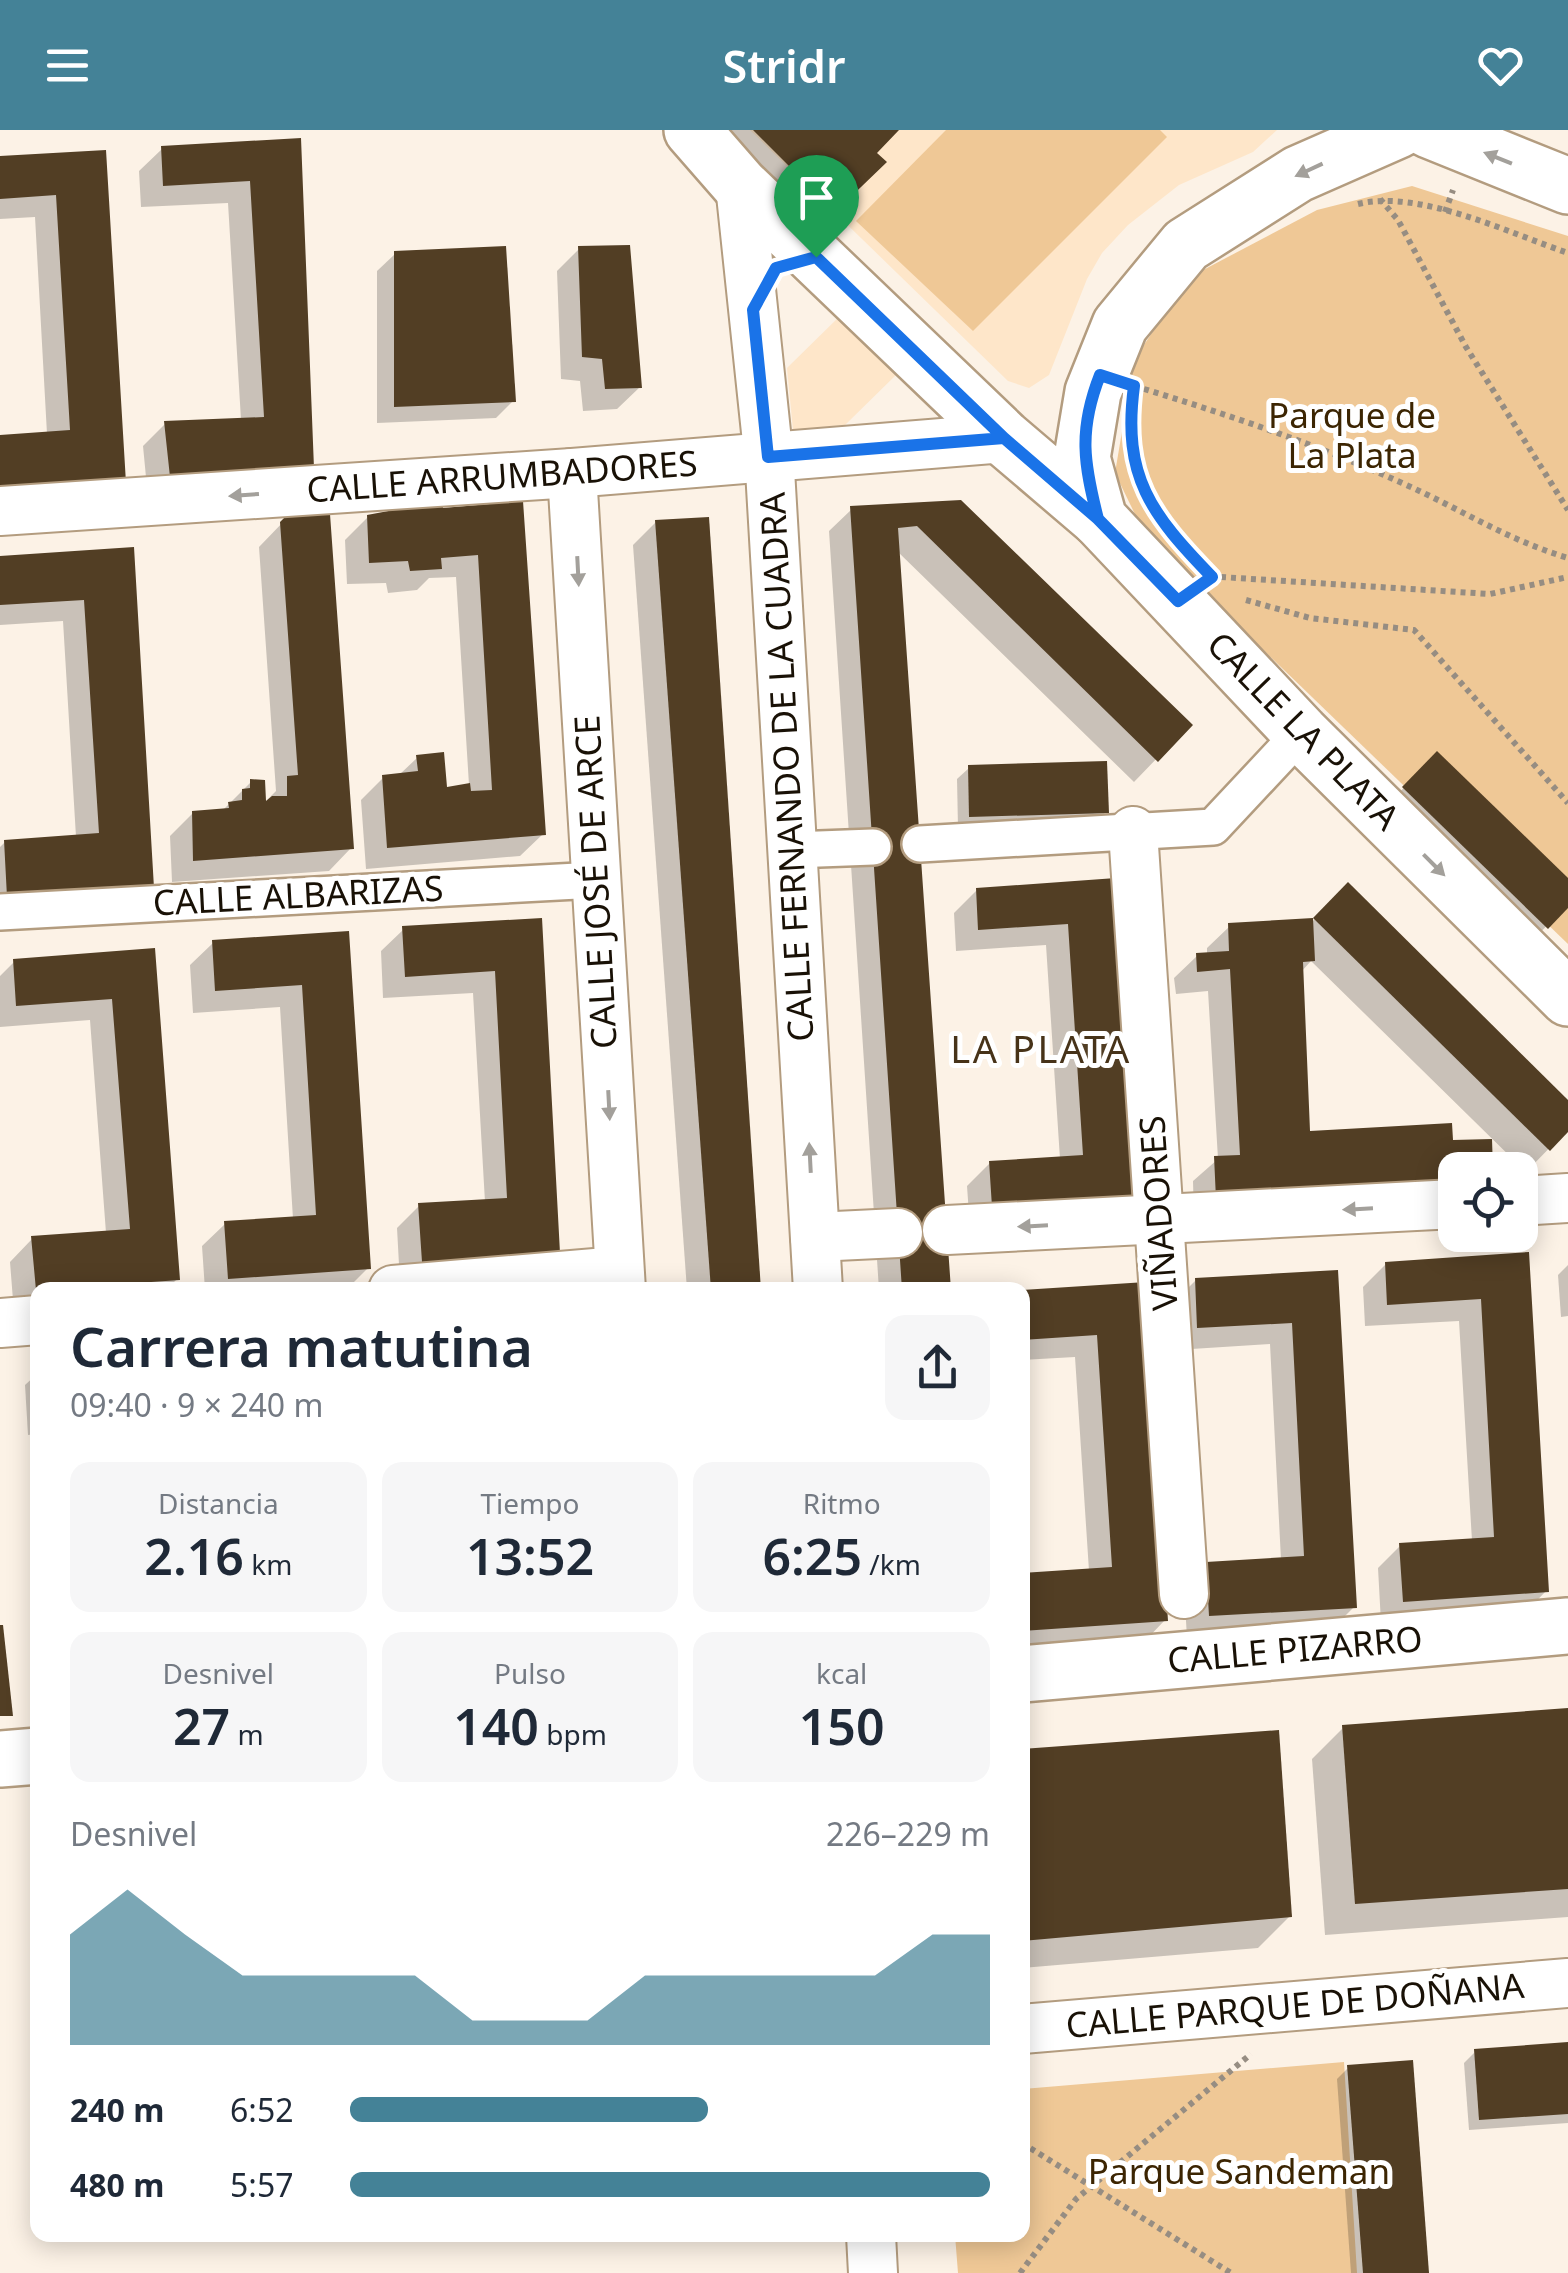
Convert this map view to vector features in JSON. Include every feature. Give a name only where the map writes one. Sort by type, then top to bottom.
[{"type":"main road","name":"CALLE LA PLATA","points":[[692,130],[740,185],[1004,438],[1098,519],[1302,733],[1568,998]]},
{"type":"main road","points":[[1429,130],[1568,186]]},
{"type":"main road","points":[[1098,519],[1082,458],[1100,375],[1120,325],[1186,245],[1298,174],[1378,139]]},
{"type":"main road","name":"CALLE PIZARRO","points":[[1030,1673],[1568,1626]]},
{"type":"main road","points":[[0,1759],[30,1757]]},
{"type":"street","name":"CALLE FERNANDO DE LA CUADRA","points":[[740,185],[768,457],[818,1282]]},
{"type":"street","points":[[753,310],[776,268],[816,257]]},
{"type":"street","name":"CALLE ARRUMBADORES","points":[[0,511],[572,474],[1004,438]]},
{"type":"street","name":"CALLE JOSÉ DE ARCE","points":[[572,474],[620,1280]]},
{"type":"street","points":[[920,844],[1213,827],[1302,733]]},
{"type":"street","name":"VIÑADORES","points":[[1133,832],[1184,1594]]},
{"type":"street","points":[[792,850],[873,847]]},
{"type":"street","name":"CALLE ALBARIZAS","points":[[0,912],[596,880]]},
{"type":"street","points":[[1538,1199],[1568,1198]]},
{"type":"street","points":[[946,1230],[1438,1205]]},
{"type":"street","points":[[815,1238],[898,1233]]},
{"type":"street","points":[[575,1282],[620,1280]]},
{"type":"street","points":[[0,1323],[30,1321]]},
{"type":"street","name":"CALLE PARQUE DE DOÑANA","points":[[1030,2028],[1568,1983]]},
{"type":"street","points":[[871,2242],[872,2273]]},
{"type":"path","points":[[1378,139],[1380,199],[1398,220],[1466,348],[1568,510]]},
{"type":"path","points":[[1342,208],[1380,199],[1424,206],[1568,253]]},
{"type":"path","points":[[1100,375],[1264,425],[1404,484],[1517,543],[1568,558]]},
{"type":"path","points":[[1224,586],[1212,577],[1490,594],[1568,577]]},
{"type":"path","points":[[1237,594],[1249,603],[1310,618],[1414,630],[1568,803]]},
{"type":"path","points":[[1020,2273],[1076,2199],[1310,2006]]},
{"type":"path","points":[[1030,2148],[1230,2273]]},
{"type":"shaded area","points":[[750,130],[1277,130],[1253,152],[1179,185],[1128,225],[1102,253],[1087,279],[1049,375],[1029,388],[1008,381]]},
{"type":"shaded area","points":[[842,314],[899,372],[845,425],[793,430],[787,368]]},
{"type":"green space","points":[[946,130],[1160,130],[1167,137],[973,331],[856,221]]},
{"type":"green space","name":"Parque de La Plata","points":[[1412,186],[1568,236],[1568,944],[1146,537],[1115,473],[1134,360],[1188,278],[1317,210]]},
{"type":"green space","name":"Parque Sandeman","points":[[1344,2062],[1357,2273],[958,2273],[956,2242],[1030,2242],[1030,2088]]},
{"type":"building","points":[[753,130],[899,130],[877,153],[887,162],[835,212]]},
{"type":"building","points":[[301,138],[314,468],[170,477],[164,421],[264,417],[250,181],[163,186],[161,146]]},
{"type":"building","points":[[106,150],[126,483],[0,491],[0,435],[70,430],[56,195],[0,199],[0,156]]},
{"type":"building","points":[[630,245],[642,388],[605,389],[602,359],[582,357],[578,246]]},
{"type":"building","points":[[506,246],[516,402],[394,407],[394,251]]},
{"type":"building","points":[[961,500],[1193,725],[1158,762],[917,526],[898,528],[950,1282],[901,1282],[850,506]]},
{"type":"building","points":[[442,501],[443,508],[523,501],[546,835],[387,848],[382,775],[418,771],[416,755],[444,752],[447,787],[470,783],[471,791],[492,790],[478,555],[441,558],[442,569],[410,571],[408,561],[369,563],[367,515]]},
{"type":"building","points":[[330,514],[354,849],[193,861],[192,811],[229,808],[228,802],[242,800],[242,789],[250,788],[250,779],[265,780],[266,801],[272,796],[287,796],[287,776],[298,775],[280,522],[285,517]]},
{"type":"building","points":[[709,517],[760,1282],[710,1282],[655,520]]},
{"type":"building","points":[[134,547],[154,888],[7,897],[4,840],[99,833],[84,600],[0,605],[0,556]]},
{"type":"building","points":[[1437,751],[1568,878],[1568,908],[1548,929],[1402,787]]},
{"type":"building","points":[[1107,761],[1109,813],[969,817],[968,765]]},
{"type":"building","points":[[1116,878],[1138,1212],[993,1222],[989,1161],[1083,1155],[1068,924],[978,930],[976,888]]},
{"type":"building","points":[[1348,882],[1568,1100],[1568,1132],[1550,1151],[1313,918]]},
{"type":"building","points":[[542,918],[560,1253],[422,1262],[418,1203],[507,1198],[495,971],[405,977],[402,926]]},
{"type":"building","points":[[1313,918],[1315,961],[1303,962],[1310,1131],[1452,1123],[1453,1140],[1492,1139],[1492,1152],[1438,1152],[1438,1189],[1216,1199],[1214,1156],[1240,1155],[1230,969],[1197,972],[1196,953],[1229,951],[1228,923]]},
{"type":"building","points":[[349,931],[371,1269],[228,1279],[224,1221],[316,1215],[302,985],[215,991],[212,940]]},
{"type":"building","points":[[155,948],[180,1280],[35,1282],[31,1236],[130,1229],[112,999],[16,1006],[13,959]]},
{"type":"building","points":[[1529,1252],[1549,1592],[1403,1602],[1399,1543],[1494,1537],[1481,1299],[1387,1305],[1385,1262]]},
{"type":"building","points":[[1338,1270],[1357,1608],[1209,1616],[1206,1562],[1304,1556],[1292,1323],[1197,1328],[1195,1278]]},
{"type":"building","points":[[1146,1282],[1168,1621],[1030,1630],[1030,1572],[1112,1567],[1097,1335],[1030,1339],[1030,1289]]},
{"type":"building","points":[[3,1625],[13,1716],[0,1716]]},
{"type":"building","points":[[1568,1708],[1568,1889],[1355,1904],[1342,1725]]},
{"type":"building","points":[[1279,1730],[1292,1917],[1030,1940],[1030,1748]]},
{"type":"building","points":[[1568,2042],[1568,2114],[1479,2120],[1474,2049]]},
{"type":"building","points":[[1413,2060],[1429,2273],[1363,2273],[1347,2065]]},
{"type":"district","name":"LA PLATA","points":[[1041,1050]]},
{"type":"route","points":[[816,257],[776,268],[753,310],[768,457],[1004,438],[1098,519],[1178,601],[1212,577],[1160,517],[1136,474],[1129,427],[1134,386],[1100,375],[1093,392],[1082,458],[1098,519],[1004,438],[816,257]]}]
